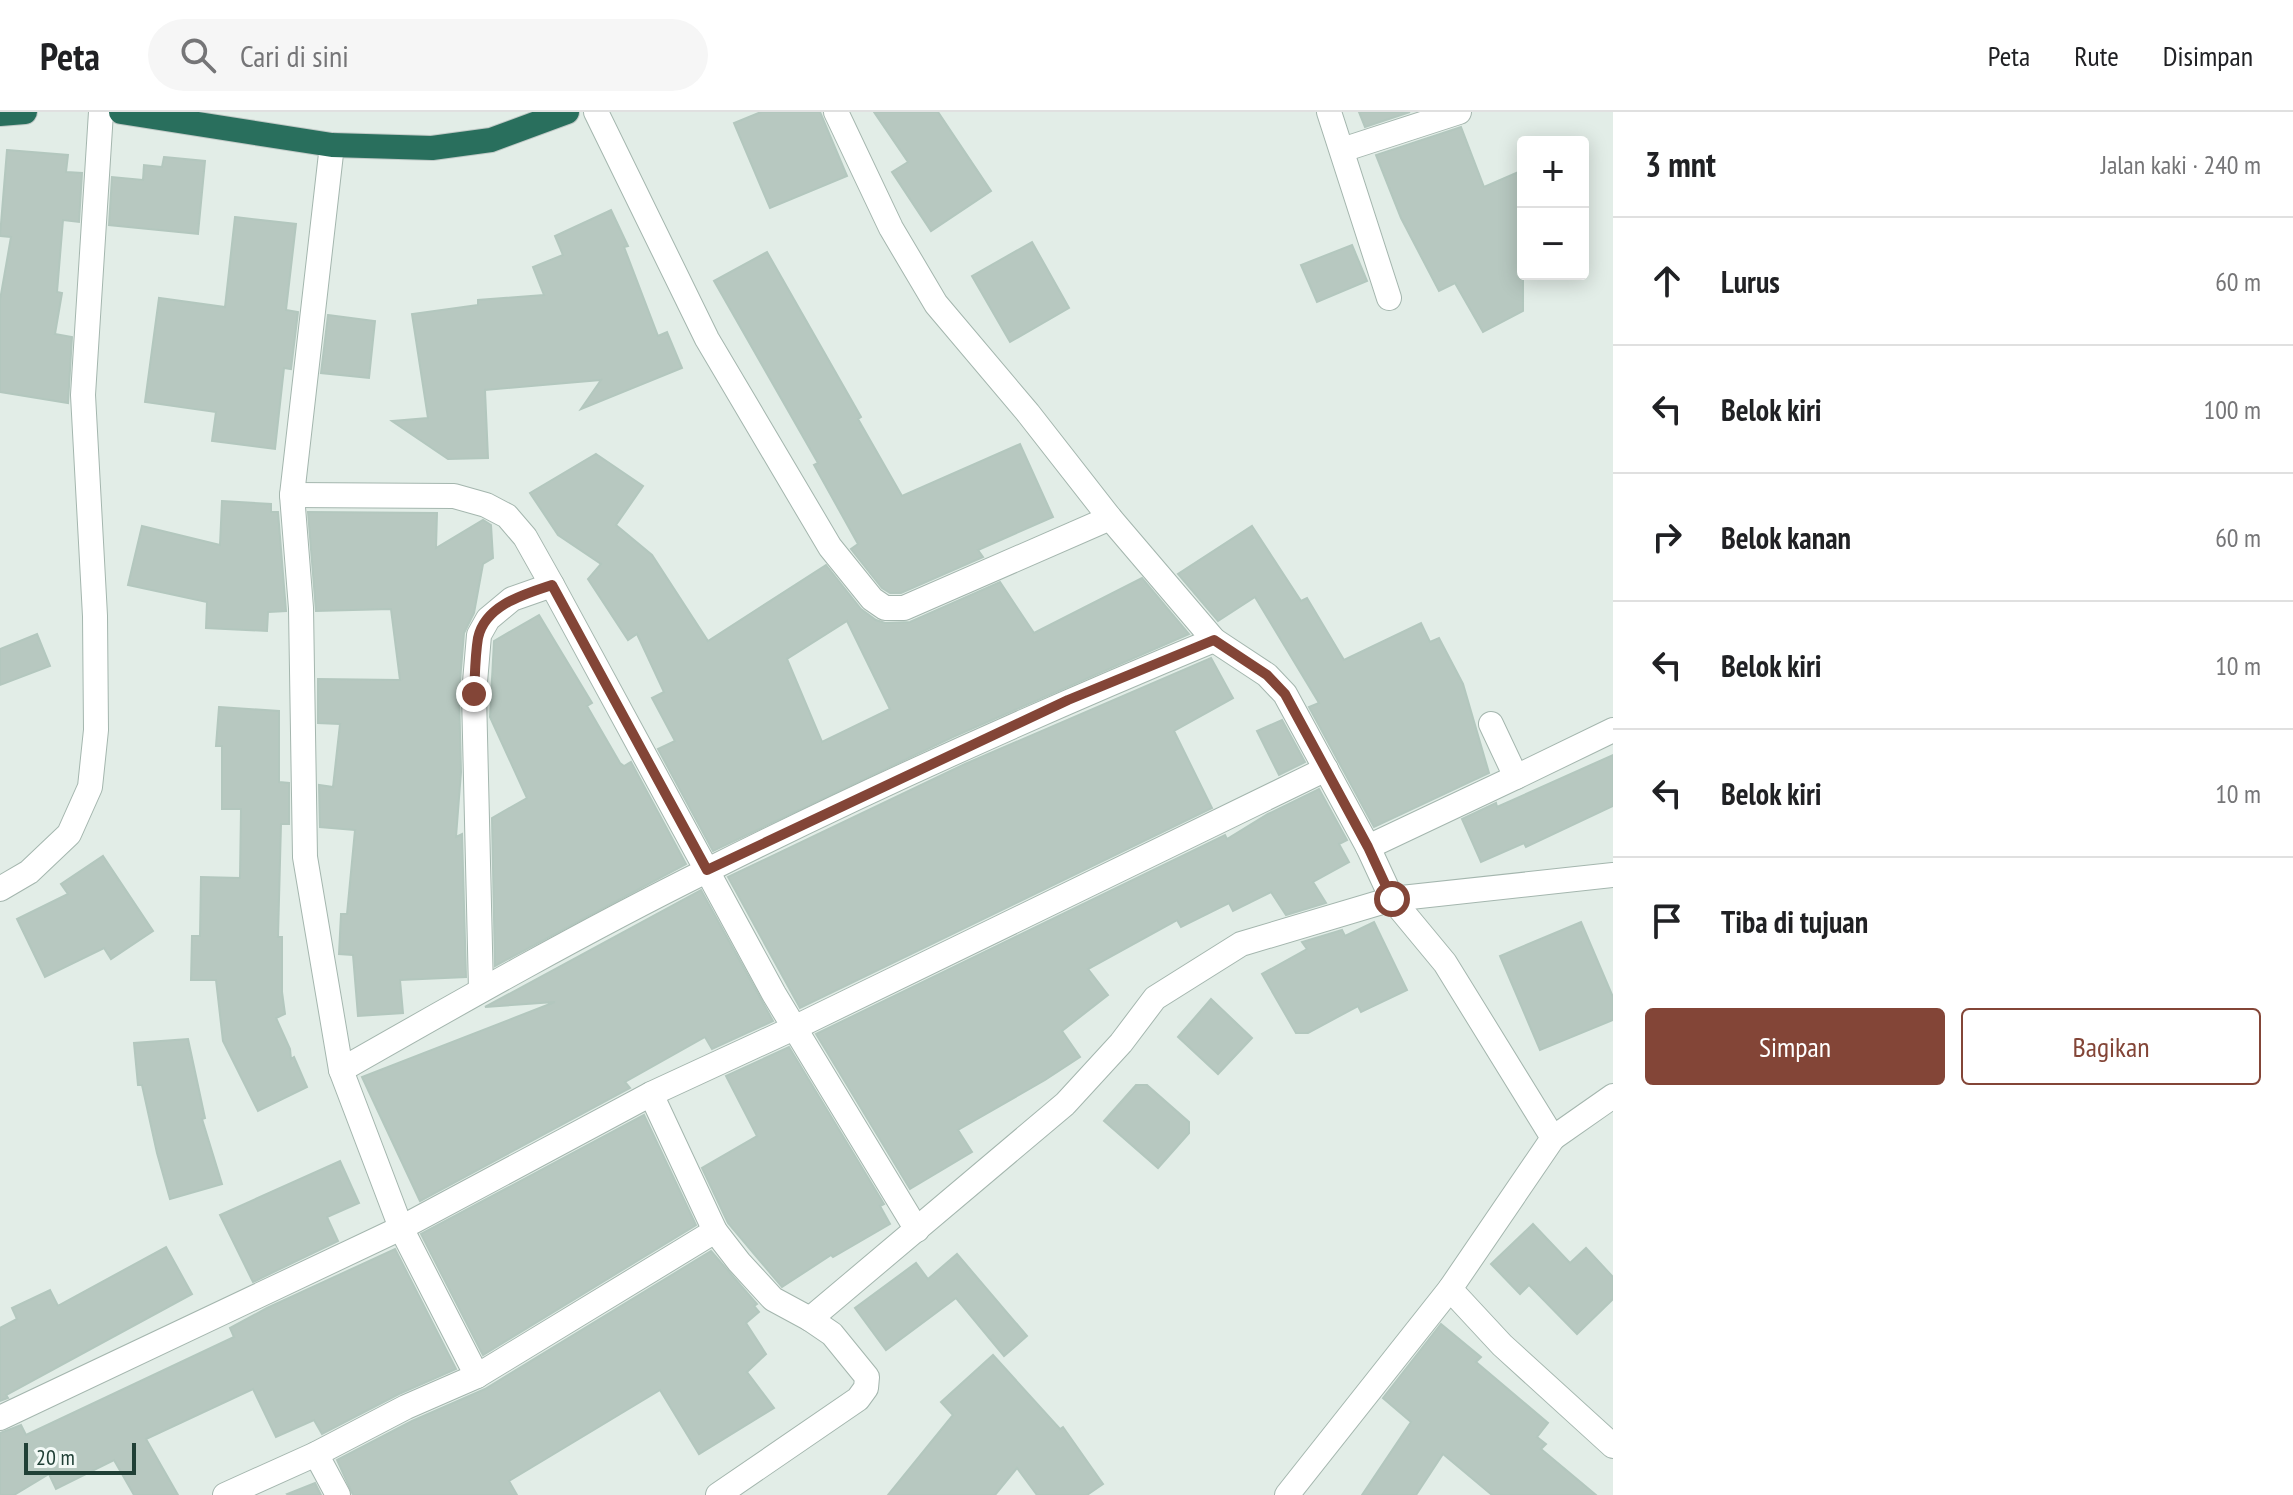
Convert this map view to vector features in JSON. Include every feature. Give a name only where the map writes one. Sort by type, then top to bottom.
[{"type":"highway","points":[[0,114],[25,112]]},
{"type":"highway","points":[[121,112],[332,145],[432,148],[491,140],[567,112]]},
{"type":"street","points":[[0,889],[29,872],[69,834],[90,787],[96,730],[95,616],[83,395],[101,112]]},
{"type":"street","points":[[596,112],[707,339],[830,547],[872,599],[885,608],[904,608],[1110,518]]},
{"type":"street","points":[[836,112],[891,228],[936,304],[1214,640],[1267,675],[1285,694],[1368,847],[1392,899],[1445,963],[1553,1138]]},
{"type":"street","points":[[1329,112],[1389,298]]},
{"type":"street","points":[[1342,150],[1459,112]]},
{"type":"street","points":[[332,145],[292,495],[301,608],[305,857],[341,1070],[401,1228],[477,1376]]},
{"type":"street","points":[[292,495],[454,496],[486,505],[507,516],[525,537],[774,994],[917,1230]]},
{"type":"street","points":[[481,990],[474,694],[479,635],[488,619],[512,599],[552,585]]},
{"type":"street","points":[[341,1070],[481,990],[707,870],[1068,700],[1214,640]]},
{"type":"street","points":[[1491,724],[1516,777]]},
{"type":"street","points":[[1368,847],[1613,730]]},
{"type":"street","points":[[0,1418],[401,1228],[651,1094],[796,1027],[1326,769]]},
{"type":"street","points":[[810,1319],[1065,1104],[1121,1043],[1155,998],[1241,944],[1392,899],[1613,875]]},
{"type":"street","points":[[651,1094],[715,1231],[773,1299],[832,1334],[867,1377],[866,1388],[858,1399],[718,1495]]},
{"type":"street","points":[[1287,1495],[1450,1289],[1553,1138],[1613,1096]]},
{"type":"street","points":[[225,1495],[477,1376],[715,1231]]},
{"type":"street","points":[[1450,1289],[1512,1355],[1613,1446]]},
{"type":"street","points":[[316,1454],[338,1495]]},
{"type":"building","points":[[761,112],[820,112],[847,176],[770,208],[734,123]]},
{"type":"building","points":[[874,112],[938,112],[991,191],[931,231],[892,172],[908,162]]},
{"type":"building","points":[[1359,112],[1410,112],[1365,127]]},
{"type":"building","points":[[1461,127],[1484,187],[1517,173],[1517,280],[1523,280],[1523,311],[1483,332],[1455,283],[1439,291],[1401,218],[1376,155]]},
{"type":"building","points":[[7,150],[68,155],[66,172],[82,173],[79,222],[63,220],[57,292],[62,293],[55,334],[72,337],[68,403],[0,392],[0,300],[11,237],[0,236]]},
{"type":"building","points":[[164,157],[205,161],[198,234],[109,225],[112,177],[143,180],[144,165],[162,167]]},
{"type":"building","points":[[611,210],[628,246],[624,247],[658,336],[667,332],[682,368],[581,409],[601,380],[485,390],[488,458],[448,459],[392,421],[428,418],[412,314],[478,305],[478,300],[544,295],[533,267],[563,255],[555,236]]},
{"type":"building","points":[[235,217],[296,224],[286,310],[298,312],[291,369],[284,368],[275,449],[212,441],[216,412],[145,402],[159,298],[225,307]]},
{"type":"building","points":[[1032,242],[1069,308],[1010,342],[972,276]]},
{"type":"building","points":[[1352,245],[1367,281],[1317,302],[1301,265]]},
{"type":"building","points":[[767,252],[902,496],[1020,444],[1053,517],[978,550],[983,557],[901,593],[890,593],[882,588],[851,549],[858,544],[814,465],[818,463],[714,281]]},
{"type":"building","points":[[328,315],[375,321],[369,378],[321,373]]},
{"type":"building","points":[[596,454],[643,486],[616,525],[652,555],[708,641],[826,565],[861,609],[885,623],[910,622],[1000,582],[1034,633],[1142,578],[1189,634],[953,737],[713,851],[658,749],[675,741],[652,698],[664,692],[637,634],[628,640],[588,579],[601,564],[558,535],[530,493]],"holes":[[[847,621],[890,709],[822,742],[787,659]]]},
{"type":"building","points":[[222,501],[271,504],[271,512],[278,512],[286,611],[268,612],[267,631],[206,628],[207,602],[128,585],[142,526],[220,545]]},
{"type":"building","points":[[308,512],[437,513],[436,548],[483,520],[491,525],[493,558],[483,564],[474,613],[464,633],[459,693],[461,772],[456,837],[462,834],[466,977],[400,980],[403,1013],[358,1016],[353,955],[339,954],[341,914],[347,914],[355,830],[320,827],[319,785],[333,787],[340,724],[318,723],[318,679],[400,680],[391,609],[316,611]]},
{"type":"building","points":[[1252,526],[1301,601],[1307,598],[1344,660],[1421,623],[1430,642],[1439,638],[1463,684],[1489,773],[1374,827],[1309,707],[1319,703],[1255,597],[1218,621],[1178,574]]},
{"type":"building","points":[[539,615],[592,703],[587,706],[620,763],[624,766],[631,762],[686,864],[495,966],[492,818],[527,798],[490,717],[494,641]]},
{"type":"building","points":[[37,634],[50,666],[0,685],[0,649]]},
{"type":"building","points":[[1211,658],[1233,698],[1174,731],[1212,808],[800,1008],[728,877],[965,764]]},
{"type":"building","points":[[219,707],[279,711],[279,782],[289,783],[289,824],[281,824],[278,937],[282,937],[285,1014],[276,1018],[290,1049],[291,1059],[294,1057],[307,1087],[258,1111],[223,1041],[216,980],[191,980],[192,936],[200,936],[201,877],[240,878],[241,809],[222,809],[222,746],[216,746]]},
{"type":"building","points":[[1282,720],[1305,762],[1279,775],[1257,731]]},
{"type":"building","points":[[1613,755],[1613,806],[1526,847],[1524,843],[1481,862],[1462,819],[1496,803],[1497,807]]},
{"type":"building","points":[[1319,789],[1347,840],[1339,844],[1349,862],[1313,882],[1326,903],[1286,915],[1271,892],[1233,911],[1229,903],[1181,927],[1177,920],[1088,969],[1108,995],[1062,1031],[1080,1057],[958,1130],[972,1152],[910,1189],[816,1034],[1225,835],[1227,839]]},
{"type":"building","points":[[103,856],[153,931],[111,959],[104,948],[45,977],[17,919],[68,894],[61,884]]},
{"type":"building","points":[[701,890],[773,1021],[712,1049],[705,1037],[625,1082],[630,1088],[420,1201],[362,1077],[555,1002],[485,1007]]},
{"type":"building","points":[[1374,922],[1407,990],[1361,1012],[1358,1006],[1308,1033],[1296,1033],[1262,974],[1307,949],[1302,942],[1342,930],[1345,936]]},
{"type":"building","points":[[1581,922],[1613,997],[1613,1020],[1540,1050],[1500,956]]},
{"type":"building","points":[[1211,999],[1252,1038],[1218,1074],[1178,1037]]},
{"type":"building","points":[[188,1039],[205,1118],[202,1119],[222,1184],[170,1199],[142,1085],[138,1085],[134,1043]]},
{"type":"building","points":[[789,1047],[884,1204],[880,1206],[890,1224],[833,1257],[831,1255],[782,1287],[728,1223],[702,1168],[757,1136],[726,1076]]},
{"type":"building","points":[[1136,1085],[1147,1085],[1189,1122],[1189,1133],[1158,1168],[1104,1121]]},
{"type":"building","points":[[644,1115],[696,1225],[483,1355],[421,1234]]},
{"type":"building","points":[[340,1161],[359,1203],[327,1217],[338,1241],[253,1282],[220,1215]]},
{"type":"building","points":[[1533,1224],[1570,1263],[1586,1248],[1613,1277],[1613,1299],[1577,1334],[1529,1285],[1520,1294],[1491,1264]]},
{"type":"building","points":[[166,1247],[192,1294],[0,1401],[0,1328],[17,1319],[12,1308],[50,1290],[58,1306]]},
{"type":"building","points":[[395,1249],[456,1369],[322,1434],[314,1420],[276,1437],[253,1389],[146,1439],[178,1495],[134,1495],[114,1460],[56,1489],[49,1474],[14,1495],[0,1495],[0,1433],[21,1425],[26,1435],[234,1337],[230,1328]]},
{"type":"building","points":[[711,1251],[757,1304],[754,1306],[759,1312],[746,1323],[766,1354],[747,1372],[774,1408],[699,1454],[660,1390],[509,1481],[517,1495],[353,1495],[337,1460],[412,1421],[485,1389]]},
{"type":"building","points":[[957,1254],[1027,1336],[1004,1356],[956,1298],[886,1350],[855,1308],[916,1263],[928,1279]]},
{"type":"building","points":[[1441,1324],[1481,1357],[1476,1362],[1548,1423],[1537,1437],[1546,1444],[1541,1449],[1596,1495],[1492,1495],[1443,1454],[1416,1495],[1362,1495],[1411,1422],[1383,1398]]},
{"type":"building","points":[[993,1355],[1060,1429],[1063,1427],[1103,1484],[1087,1495],[1037,1495],[1017,1468],[995,1495],[888,1495],[953,1415],[941,1402]]},
{"type":"building","points":[[315,1483],[321,1495],[287,1494]]},
{"type":"route","points":[[474,694],[479,635],[488,619],[512,599],[552,585],[707,870],[1068,700],[1214,640],[1267,675],[1285,694],[1368,847],[1392,899]]}]
